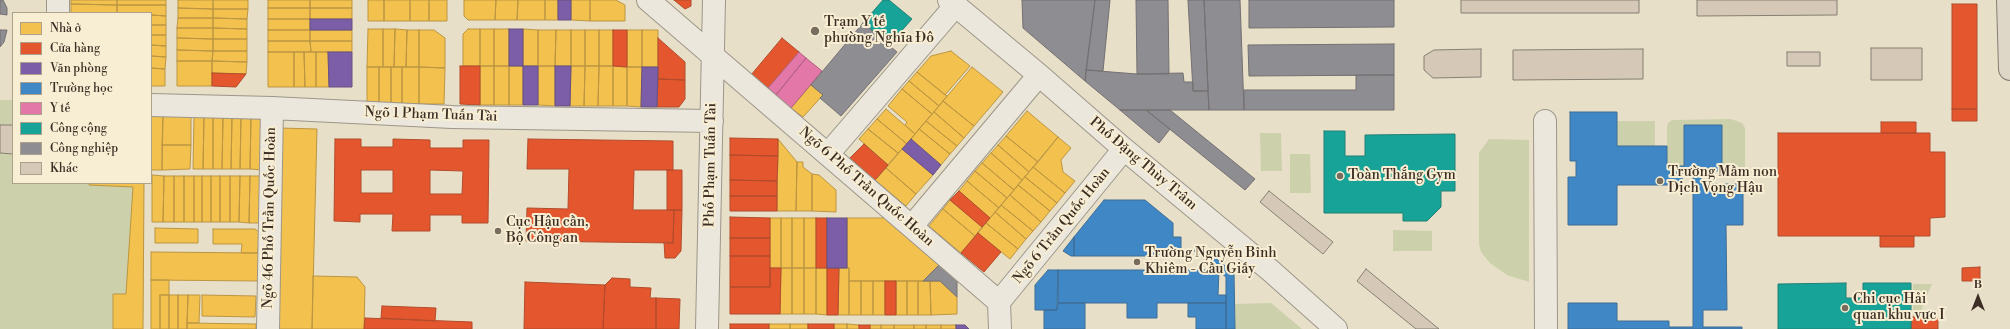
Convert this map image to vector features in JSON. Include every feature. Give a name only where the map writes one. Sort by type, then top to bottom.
[{"type":"main road","points":[[2008,0],[2010,69]]},
{"type":"street","points":[[58,0],[58,12]]},
{"type":"street","name":"Ngõ 6 Phố Trần Quốc Hoàn","points":[[648,0],[999,302]]},
{"type":"street","name":"Phố Phạm Tuấn Tài","points":[[707,329],[714,0]]},
{"type":"street","points":[[828,154],[952,3]]},
{"type":"street","name":"Phố Đặng Thùy Trâm","points":[[952,3],[1039,74],[1124,149],[1264,266],[1336,329]]},
{"type":"street","points":[[912,226],[1039,74]]},
{"type":"street","name":"Ngõ 1 Phạm Tuấn Tài","points":[[152,105],[272,108],[452,117],[712,121]]},
{"type":"street","name":"Ngõ 46 Phố Trần Quốc Hoàn","points":[[268,329],[272,108]]},
{"type":"street","points":[[1545,121],[1546,329]]},
{"type":"street","name":"Ngõ 6 Trần Quốc Hoàn","points":[[999,302],[1124,149]]},
{"type":"street","points":[[999,302],[1000,329]]},
{"type":"green space","points":[[0,100],[12,100],[12,184],[144,184],[143,329],[0,329]]},
{"type":"green space","points":[[1731,119],[1742,123],[1745,128],[1745,171],[1722,171],[1722,125],[1684,126],[1684,166],[1667,166],[1667,127],[1668,123],[1672,120]]},
{"type":"green space","points":[[1617,121],[1655,121],[1655,146],[1617,146]]},
{"type":"green space","points":[[1260,133],[1281,133],[1282,171],[1261,171]]},
{"type":"green space","points":[[1489,139],[1529,140],[1529,282],[1507,275],[1490,263],[1481,252],[1479,244],[1479,153]]},
{"type":"green space","points":[[1290,154],[1310,154],[1311,193],[1290,193]]},
{"type":"green space","points":[[1393,230],[1432,231],[1432,251],[1393,251]]},
{"type":"green space","points":[[1913,284],[1932,284],[1923,304],[1920,319],[1913,319]]},
{"type":"green space","points":[[1271,303],[1302,329],[1235,329],[1235,304]]},
{"type":"building: Nhà ở","points":[[71,0],[117,0],[117,5],[71,4]]},
{"type":"building: Nhà ở","points":[[117,0],[166,0],[166,5],[117,5]]},
{"type":"building: Nhà ở","points":[[178,0],[213,0],[213,9],[178,8]]},
{"type":"building: Nhà ở","points":[[213,0],[248,0],[248,9],[213,9]]},
{"type":"building: Nhà ở","points":[[268,0],[310,0],[310,8],[268,8]]},
{"type":"building: Nhà ở","points":[[310,0],[352,0],[352,8],[310,8]]},
{"type":"building: Nhà ở","points":[[368,0],[384,0],[384,21],[368,21]]},
{"type":"building: Nhà ở","points":[[384,0],[410,0],[410,21],[384,21]]},
{"type":"building: Nhà ở","points":[[410,0],[429,0],[429,21],[410,21]]},
{"type":"building: Nhà ở","points":[[429,0],[447,0],[447,21],[429,21]]},
{"type":"building: Nhà ở","points":[[464,0],[496,0],[495,20],[468,20],[464,16]]},
{"type":"building: Nhà ở","points":[[496,0],[518,0],[517,20],[495,20]]},
{"type":"building: Nhà ở","points":[[518,0],[545,0],[545,20],[517,20]]},
{"type":"building: Nhà ở","points":[[545,0],[558,0],[558,20],[545,20]]},
{"type":"building: Nhà ở","points":[[571,0],[590,0],[590,21],[571,20]]},
{"type":"building: Nhà ở","points":[[590,0],[616,0],[625,5],[625,21],[590,21]]},
{"type":"building: Nhà ở","points":[[71,4],[117,5],[117,12],[71,12]]},
{"type":"building: Nhà ở","points":[[117,5],[166,5],[166,16],[152,15],[152,12],[117,12]]},
{"type":"building: Nhà ở","points":[[178,8],[213,9],[213,18],[178,18]]},
{"type":"building: Nhà ở","points":[[268,8],[310,8],[310,19],[268,19]]},
{"type":"building: Nhà ở","points":[[310,8],[352,8],[352,19],[310,19]]},
{"type":"building: Nhà ở","points":[[213,9],[248,9],[247,19],[213,18]]},
{"type":"building: Nhà ở","points":[[152,15],[166,16],[166,25],[152,25]]},
{"type":"building: Nhà ở","points":[[178,18],[213,18],[213,28],[177,28]]},
{"type":"building: Nhà ở","points":[[213,18],[247,19],[247,29],[213,28]]},
{"type":"building: Nhà ở","points":[[268,19],[310,19],[310,30],[268,30]]},
{"type":"building: Nhà ở","points":[[152,25],[166,25],[166,35],[152,35]]},
{"type":"building: Nhà ở","points":[[177,28],[213,28],[213,39],[177,38]]},
{"type":"building: Nhà ở","points":[[213,28],[247,29],[247,39],[213,39]]},
{"type":"building: Nhà ở","points":[[368,29],[383,29],[383,67],[367,67]]},
{"type":"building: Nhà ở","points":[[383,29],[395,29],[394,67],[383,67]]},
{"type":"building: Nhà ở","points":[[395,29],[407,30],[406,67],[394,67]]},
{"type":"building: Nhà ở","points":[[468,29],[480,29],[480,66],[463,66],[463,34]]},
{"type":"building: Nhà ở","points":[[480,29],[494,29],[494,66],[480,66]]},
{"type":"building: Nhà ở","points":[[494,29],[509,29],[509,66],[494,66]]},
{"type":"building: Nhà ở","points":[[523,29],[538,30],[538,66],[523,66]]},
{"type":"building: Nhà ở","points":[[268,30],[310,30],[310,41],[268,41]]},
{"type":"building: Nhà ở","points":[[310,30],[352,30],[352,41],[310,41]]},
{"type":"building: Nhà ở","points":[[407,30],[419,30],[419,67],[406,67]]},
{"type":"building: Nhà ở","points":[[419,30],[434,30],[445,38],[445,68],[419,67]]},
{"type":"building: Nhà ở","points":[[538,30],[556,30],[555,66],[538,66]]},
{"type":"building: Nhà ở","points":[[556,30],[571,30],[571,66],[555,66]]},
{"type":"building: Nhà ở","points":[[571,30],[585,30],[585,66],[571,66]]},
{"type":"building: Nhà ở","points":[[585,30],[599,30],[599,66],[585,66]]},
{"type":"building: Nhà ở","points":[[599,30],[613,30],[613,66],[599,66]]},
{"type":"building: Nhà ở","points":[[627,30],[642,30],[642,67],[627,67]]},
{"type":"building: Nhà ở","points":[[642,30],[658,30],[658,67],[642,67]]},
{"type":"building: Nhà ở","points":[[152,35],[166,35],[166,46],[152,45]]},
{"type":"building: Nhà ở","points":[[177,38],[213,39],[213,51],[177,50]]},
{"type":"building: Nhà ở","points":[[213,39],[247,39],[247,51],[213,51]]},
{"type":"building: Nhà ở","points":[[268,41],[310,41],[311,52],[268,52]]},
{"type":"building: Nhà ở","points":[[310,41],[352,41],[352,52],[311,52]]},
{"type":"building: Nhà ở","points":[[152,45],[166,46],[166,57],[152,56]]},
{"type":"building: Nhà ở","points":[[177,50],[213,51],[212,61],[177,61]]},
{"type":"building: Nhà ở","points":[[213,51],[247,51],[247,62],[212,61]]},
{"type":"building: Nhà ở","points":[[951,51],[970,66],[945,95],[917,72],[931,56]]},
{"type":"building: Nhà ở","points":[[268,52],[294,52],[294,87],[268,87]]},
{"type":"building: Nhà ở","points":[[294,52],[304,52],[305,87],[294,87]]},
{"type":"building: Nhà ở","points":[[304,52],[316,52],[316,87],[305,87]]},
{"type":"building: Nhà ở","points":[[316,52],[328,52],[329,87],[316,87]]},
{"type":"building: Nhà ở","points":[[152,56],[166,57],[165,69],[152,68]]},
{"type":"building: Nhà ở","points":[[177,61],[212,61],[212,86],[177,86]]},
{"type":"building: Nhà ở","points":[[212,61],[247,62],[246,74],[212,73]]},
{"type":"building: Nhà ở","points":[[480,66],[494,66],[494,105],[480,105]]},
{"type":"building: Nhà ở","points":[[494,66],[509,66],[509,105],[494,105]]},
{"type":"building: Nhà ở","points":[[509,66],[523,66],[523,105],[509,105]]},
{"type":"building: Nhà ở","points":[[538,66],[555,66],[555,106],[538,105]]},
{"type":"building: Nhà ở","points":[[571,66],[585,66],[584,106],[570,106]]},
{"type":"building: Nhà ở","points":[[585,66],[599,66],[598,106],[584,106]]},
{"type":"building: Nhà ở","points":[[599,66],[613,66],[613,106],[598,106]]},
{"type":"building: Nhà ở","points":[[613,66],[627,67],[627,106],[613,106]]},
{"type":"building: Nhà ở","points":[[367,67],[379,67],[379,103],[367,103]]},
{"type":"building: Nhà ở","points":[[379,67],[391,67],[391,103],[379,103]]},
{"type":"building: Nhà ở","points":[[391,67],[402,67],[402,104],[391,103]]},
{"type":"building: Nhà ở","points":[[402,67],[419,67],[419,104],[402,104]]},
{"type":"building: Nhà ở","points":[[419,67],[445,68],[444,104],[419,104]]},
{"type":"building: Nhà ở","points":[[627,67],[642,67],[641,107],[627,106]]},
{"type":"building: Nhà ở","points":[[972,67],[1003,92],[974,126],[943,101]]},
{"type":"building: Nhà ở","points":[[152,68],[165,69],[165,86],[152,86]]},
{"type":"building: Nhà ở","points":[[917,72],[947,96],[939,106],[909,81]]},
{"type":"building: Nhà ở","points":[[909,81],[939,106],[932,114],[902,89]]},
{"type":"building: Nhà ở","points":[[811,85],[823,95],[803,117],[791,108]]},
{"type":"building: Nhà ở","points":[[902,89],[932,114],[915,134],[905,125],[907,122],[888,106]]},
{"type":"building: Nhà ở","points":[[943,101],[974,126],[964,138],[934,112]]},
{"type":"building: Nhà ở","points":[[886,109],[915,134],[907,144],[877,119]]},
{"type":"building: Nhà ở","points":[[1027,111],[1058,137],[1038,162],[1006,136]]},
{"type":"building: Nhà ở","points":[[934,112],[964,138],[957,146],[926,121]]},
{"type":"building: Nhà ở","points":[[152,116],[163,116],[162,170],[152,170]]},
{"type":"building: Nhà ở","points":[[163,116],[191,116],[191,145],[162,145]]},
{"type":"building: Nhà ở","points":[[194,116],[204,117],[203,169],[193,169]]},
{"type":"building: Nhà ở","points":[[204,117],[213,117],[213,169],[203,169]]},
{"type":"building: Nhà ở","points":[[213,117],[223,117],[222,169],[213,169]]},
{"type":"building: Nhà ở","points":[[223,117],[232,117],[231,169],[222,169]]},
{"type":"building: Nhà ở","points":[[232,117],[241,117],[240,169],[231,169]]},
{"type":"building: Nhà ở","points":[[241,117],[251,117],[250,169],[240,169]]},
{"type":"building: Nhà ở","points":[[251,117],[265,117],[264,170],[250,169]]},
{"type":"building: Nhà ở","points":[[877,119],[907,144],[898,153],[868,129]]},
{"type":"building: Nhà ở","points":[[926,121],[957,146],[950,154],[919,129]]},
{"type":"building: Nhà ở","points":[[279,128],[317,129],[312,329],[274,329]]},
{"type":"building: Nhà ở","points":[[868,129],[898,153],[888,165],[859,139]]},
{"type":"building: Nhà ở","points":[[919,129],[950,154],[941,165],[911,139]]},
{"type":"building: Nhà ở","points":[[1006,136],[1038,162],[1029,172],[998,145]]},
{"type":"building: Nhà ở","points":[[1058,137],[1071,148],[1061,160],[1063,172],[1075,181],[1065,193],[1033,167]]},
{"type":"building: Nhà ở","points":[[778,139],[797,162],[796,211],[777,211]]},
{"type":"building: Nhà ở","points":[[162,145],[191,145],[190,169],[162,170]]},
{"type":"building: Nhà ở","points":[[998,145],[1029,172],[1022,180],[991,153]]},
{"type":"building: Nhà ở","points":[[902,149],[933,175],[916,194],[886,168]]},
{"type":"building: Nhà ở","points":[[991,153],[1022,180],[1014,190],[982,163]]},
{"type":"building: Nhà ở","points":[[797,162],[803,162],[803,167],[812,174],[812,211],[796,211]]},
{"type":"building: Nhà ở","points":[[982,163],[1014,190],[1007,198],[975,171]]},
{"type":"building: Nhà ở","points":[[1033,167],[1065,193],[1057,203],[1025,177]]},
{"type":"building: Nhà ở","points":[[886,168],[916,194],[906,206],[875,180]]},
{"type":"building: Nhà ở","points":[[975,171],[1007,198],[999,208],[967,181]]},
{"type":"building: Nhà ở","points":[[812,174],[819,175],[836,190],[836,212],[812,211]]},
{"type":"building: Nhà ở","points":[[152,175],[164,176],[163,222],[152,222]]},
{"type":"building: Nhà ở","points":[[164,176],[174,176],[174,222],[163,222]]},
{"type":"building: Nhà ở","points":[[174,176],[184,176],[184,222],[174,222]]},
{"type":"building: Nhà ở","points":[[184,176],[194,176],[194,222],[184,222]]},
{"type":"building: Nhà ở","points":[[194,176],[202,176],[202,222],[194,222]]},
{"type":"building: Nhà ở","points":[[202,176],[211,176],[211,222],[202,222]]},
{"type":"building: Nhà ở","points":[[211,176],[220,176],[220,222],[211,222]]},
{"type":"building: Nhà ở","points":[[220,176],[230,176],[230,222],[220,222]]},
{"type":"building: Nhà ở","points":[[230,176],[240,176],[239,222],[230,222]]},
{"type":"building: Nhà ở","points":[[240,176],[250,176],[249,223],[239,222]]},
{"type":"building: Nhà ở","points":[[250,176],[264,176],[263,223],[249,223]]},
{"type":"building: Nhà ở","points":[[1025,177],[1057,203],[1050,211],[1018,185]]},
{"type":"building: Nhà ở","points":[[967,181],[999,208],[990,218],[959,191]]},
{"type":"building: Nhà ở","points":[[144,184],[143,329],[113,329],[113,294],[126,294],[133,187],[89,185]]},
{"type":"building: Nhà ở","points":[[1018,185],[1050,211],[1041,222],[1010,195]]},
{"type":"building: Nhà ở","points":[[1010,195],[1041,222],[1033,231],[1001,205]]},
{"type":"building: Nhà ở","points":[[950,200],[982,227],[975,236],[943,209]]},
{"type":"building: Nhà ở","points":[[1001,205],[1033,231],[1026,239],[995,212]]},
{"type":"building: Nhà ở","points":[[943,209],[975,236],[961,253],[929,226]]},
{"type":"building: Nhà ở","points":[[995,212],[1026,239],[1018,249],[986,223]]},
{"type":"building: Nhà ở","points":[[770,218],[781,218],[781,268],[770,268]]},
{"type":"building: Nhà ở","points":[[781,218],[792,218],[792,268],[781,268]]},
{"type":"building: Nhà ở","points":[[792,218],[804,218],[804,268],[792,268]]},
{"type":"building: Nhà ở","points":[[804,218],[816,218],[816,268],[804,268]]},
{"type":"building: Nhà ở","points":[[847,218],[889,218],[940,264],[923,281],[849,281],[849,268],[847,268]]},
{"type":"building: Nhà ở","points":[[986,223],[1018,249],[1010,259],[978,233]]},
{"type":"building: Nhà ở","points":[[155,228],[198,229],[198,243],[155,243]]},
{"type":"building: Nhà ở","points":[[213,229],[255,229],[259,232],[258,253],[241,253],[242,244],[213,244]]},
{"type":"building: Nhà ở","points":[[151,252],[260,253],[259,281],[151,280]]},
{"type":"building: Nhà ở","points":[[781,268],[792,268],[792,314],[780,314]]},
{"type":"building: Nhà ở","points":[[792,268],[804,268],[804,314],[792,314]]},
{"type":"building: Nhà ở","points":[[804,268],[816,268],[816,314],[804,314]]},
{"type":"building: Nhà ở","points":[[816,268],[827,268],[827,315],[816,314]]},
{"type":"building: Nhà ở","points":[[839,268],[849,268],[849,315],[838,315]]},
{"type":"building: Nhà ở","points":[[313,276],[357,277],[365,287],[364,329],[312,329]]},
{"type":"building: Nhà ở","points":[[151,280],[169,280],[169,295],[160,295],[160,329],[151,329]]},
{"type":"building: Nhà ở","points":[[849,281],[861,281],[861,315],[849,315]]},
{"type":"building: Nhà ở","points":[[861,281],[873,281],[873,315],[861,315]]},
{"type":"building: Nhà ở","points":[[873,281],[885,281],[885,315],[873,315]]},
{"type":"building: Nhà ở","points":[[896,281],[907,281],[907,315],[896,315]]},
{"type":"building: Nhà ở","points":[[907,281],[918,281],[918,315],[907,315]]},
{"type":"building: Nhà ở","points":[[918,281],[930,281],[931,315],[918,315]]},
{"type":"building: Nhà ở","points":[[930,281],[940,281],[957,297],[957,314],[931,315]]},
{"type":"building: Nhà ở","points":[[160,295],[169,295],[169,329],[160,329]]},
{"type":"building: Nhà ở","points":[[169,295],[178,295],[178,329],[169,329]]},
{"type":"building: Nhà ở","points":[[178,295],[188,295],[187,329],[178,329]]},
{"type":"building: Nhà ở","points":[[188,295],[200,295],[199,323],[187,323]]},
{"type":"building: Nhà ở","points":[[202,295],[256,296],[255,317],[202,316]]},
{"type":"building: Nhà ở","points":[[187,323],[256,324],[256,329],[187,329]]},
{"type":"building: Nhà ở","points":[[769,324],[790,324],[790,329],[769,329]]},
{"type":"building: Nhà ở","points":[[790,324],[808,324],[808,329],[790,329]]},
{"type":"building: Nhà ở","points":[[834,324],[847,324],[847,329],[834,329]]},
{"type":"building: Nhà ở","points":[[847,324],[859,325],[859,329],[847,329]]},
{"type":"building: Nhà ở","points":[[870,325],[881,325],[881,329],[870,329]]},
{"type":"building: Nhà ở","points":[[881,325],[894,325],[894,329],[881,329]]},
{"type":"building: Nhà ở","points":[[894,325],[914,325],[914,329],[894,329]]},
{"type":"building: Nhà ở","points":[[914,325],[926,325],[926,329],[914,329]]},
{"type":"building: Nhà ở","points":[[926,325],[941,325],[941,329],[926,329]]},
{"type":"building: Nhà ở","points":[[941,325],[956,325],[956,329],[941,329]]},
{"type":"building: Cửa hàng","points":[[674,0],[691,0],[691,6],[685,9]]},
{"type":"building: Cửa hàng","points":[[1952,4],[1977,4],[1977,109],[1952,109]]},
{"type":"building: Cửa hàng","points":[[613,30],[627,30],[627,67],[613,66]]},
{"type":"building: Cửa hàng","points":[[658,38],[685,62],[685,80],[658,79]]},
{"type":"building: Cửa hàng","points":[[782,38],[799,52],[768,88],[751,75]]},
{"type":"building: Cửa hàng","points":[[460,66],[480,66],[480,105],[460,104]]},
{"type":"building: Cửa hàng","points":[[212,73],[246,74],[236,87],[212,86]]},
{"type":"building: Cửa hàng","points":[[658,79],[685,80],[685,99],[679,107],[657,107]]},
{"type":"building: Cửa hàng","points":[[1952,109],[1977,109],[1977,121],[1952,121]]},
{"type":"building: Cửa hàng","points":[[1881,122],[1916,122],[1916,133],[1881,133]]},
{"type":"building: Cửa hàng","points":[[1778,133],[1930,133],[1930,152],[1945,152],[1945,217],[1930,218],[1930,236],[1778,236]]},
{"type":"building: Cửa hàng","points":[[730,138],[778,139],[778,156],[730,155]]},
{"type":"building: Cửa hàng","points":[[335,139],[361,139],[361,147],[393,147],[393,139],[430,140],[430,148],[463,148],[463,140],[489,140],[488,223],[462,223],[462,215],[430,215],[430,231],[392,231],[393,214],[360,214],[360,222],[334,221]],"holes":[[[361,170],[393,170],[393,193],[361,193]],[[430,170],[463,171],[462,194],[430,194]]]},
{"type":"building: Cửa hàng","points":[[528,139],[673,141],[673,170],[634,170],[633,210],[674,210],[673,243],[526,241],[527,208],[568,209],[569,169],[527,169]]},
{"type":"building: Cửa hàng","points":[[864,144],[888,165],[875,180],[850,158]]},
{"type":"building: Cửa hàng","points":[[730,155],[778,156],[777,181],[730,180]]},
{"type":"building: Cửa hàng","points":[[667,170],[682,170],[682,210],[667,210]]},
{"type":"building: Cửa hàng","points":[[730,180],[777,181],[777,196],[730,196]]},
{"type":"building: Cửa hàng","points":[[959,191],[990,218],[982,227],[950,200]]},
{"type":"building: Cửa hàng","points":[[730,196],[777,196],[777,211],[730,211]]},
{"type":"building: Cửa hàng","points":[[674,210],[682,210],[681,251],[675,258],[665,258],[664,242],[673,243]]},
{"type":"building: Cửa hàng","points":[[730,217],[770,218],[770,238],[730,238]]},
{"type":"building: Cửa hàng","points":[[816,218],[827,218],[827,268],[816,268]]},
{"type":"building: Cửa hàng","points":[[978,233],[1001,252],[984,272],[961,253]]},
{"type":"building: Cửa hàng","points":[[1880,236],[1914,236],[1914,247],[1880,247]]},
{"type":"building: Cửa hàng","points":[[730,238],[770,238],[770,256],[730,256]]},
{"type":"building: Cửa hàng","points":[[730,256],[770,256],[770,287],[730,287]]},
{"type":"building: Cửa hàng","points":[[1980,267],[1980,281],[1962,281],[1962,268]]},
{"type":"building: Cửa hàng","points":[[770,268],[781,268],[780,314],[730,314],[730,287],[770,287]]},
{"type":"building: Cửa hàng","points":[[827,268],[839,268],[838,315],[827,315]]},
{"type":"building: Cửa hàng","points":[[612,278],[630,279],[630,287],[651,288],[650,298],[656,298],[656,329],[603,329],[605,285]]},
{"type":"building: Cửa hàng","points":[[885,281],[896,281],[896,315],[885,315]]},
{"type":"building: Cửa hàng","points":[[525,282],[605,285],[603,329],[524,329]]},
{"type":"building: Cửa hàng","points":[[656,298],[680,299],[679,329],[656,329]]},
{"type":"building: Cửa hàng","points":[[382,306],[436,308],[435,321],[381,318]]},
{"type":"building: Cửa hàng","points":[[1911,317],[1938,317],[1938,329],[1911,329]]},
{"type":"building: Cửa hàng","points":[[365,318],[472,322],[472,329],[364,329]]},
{"type":"building: Cửa hàng","points":[[730,324],[769,324],[769,329],[730,329]]},
{"type":"building: Cửa hàng","points":[[808,324],[834,324],[834,329],[808,329]]},
{"type":"building: Cửa hàng","points":[[859,325],[870,325],[870,329],[859,329]]},
{"type":"building: Văn phòng","points":[[558,0],[571,0],[571,20],[558,20]]},
{"type":"building: Văn phòng","points":[[310,19],[352,19],[352,30],[310,30]]},
{"type":"building: Văn phòng","points":[[509,29],[523,29],[523,66],[509,66]]},
{"type":"building: Văn phòng","points":[[328,52],[352,52],[352,87],[329,87]]},
{"type":"building: Văn phòng","points":[[523,66],[538,66],[538,105],[523,105]]},
{"type":"building: Văn phòng","points":[[555,66],[571,66],[570,106],[555,106]]},
{"type":"building: Văn phòng","points":[[642,67],[658,67],[657,107],[641,107]]},
{"type":"building: Văn phòng","points":[[911,139],[941,165],[933,175],[902,149]]},
{"type":"building: Văn phòng","points":[[827,218],[847,218],[847,268],[827,268]]},
{"type":"building: Văn phòng","points":[[956,325],[965,325],[969,329],[956,329]]},
{"type":"building: Trường học","points":[[1570,112],[1617,112],[1617,146],[1667,146],[1667,166],[1684,166],[1684,125],[1722,125],[1722,171],[1701,171],[1701,184],[1743,184],[1743,225],[1726,225],[1727,310],[1703,310],[1703,327],[1742,327],[1742,329],[1568,329],[1568,303],[1617,303],[1617,321],[1669,321],[1669,327],[1693,327],[1693,173],[1682,173],[1682,185],[1617,185],[1617,225],[1568,225],[1568,177],[1576,177],[1576,161],[1570,161]]},
{"type":"building: Trường học","points":[[1104,200],[1145,200],[1173,223],[1173,237],[1181,237],[1181,250],[1173,250],[1173,256],[1074,256],[1074,237]]},
{"type":"building: Trường học","points":[[1074,237],[1074,256],[1071,256],[1063,251]]},
{"type":"building: Trường học","points":[[1199,245],[1234,273],[1235,329],[1226,329],[1226,277],[1194,251]]},
{"type":"building: Trường học","points":[[1048,270],[1058,270],[1057,310],[1035,310],[1035,285]]},
{"type":"building: Trường học","points":[[1058,270],[1219,270],[1218,295],[1226,295],[1226,303],[1157,303],[1157,318],[1127,318],[1127,303],[1058,303]]},
{"type":"building: Trường học","points":[[1058,303],[1085,303],[1085,329],[1044,329],[1044,310],[1057,310]]},
{"type":"building: Trường học","points":[[1188,303],[1226,303],[1226,329],[1196,329],[1196,317],[1188,317]]},
{"type":"building: Y tế","points":[[799,52],[806,58],[776,95],[768,88]]},
{"type":"building: Y tế","points":[[806,58],[822,71],[791,108],[776,95]]},
{"type":"building: Công cộng","points":[[883,0],[889,0],[912,19],[889,45],[863,23]]},
{"type":"building: Công cộng","points":[[1324,131],[1345,131],[1345,156],[1365,156],[1365,135],[1455,134],[1455,191],[1441,191],[1441,207],[1427,221],[1403,221],[1403,213],[1324,213]]},
{"type":"building: Công cộng","name":"Chi cục Hải quan khu vực I","points":[[1846,283],[1846,298],[1863,298],[1863,283],[1911,283],[1911,329],[1778,329],[1778,284]]},
{"type":"building: Công nghiệp","points":[[0,0],[3,0],[7,8],[7,15],[0,14]]},
{"type":"building: Công nghiệp","points":[[1022,0],[1095,0],[1085,81],[1023,28]]},
{"type":"building: Công nghiệp","points":[[1095,0],[1110,0],[1103,71],[1086,70]]},
{"type":"building: Công nghiệp","points":[[1136,0],[1168,0],[1169,74],[1137,74]]},
{"type":"building: Công nghiệp","points":[[1188,0],[1204,0],[1208,91],[1193,91]]},
{"type":"building: Công nghiệp","points":[[1204,0],[1240,0],[1244,110],[1209,110]]},
{"type":"building: Công nghiệp","points":[[1249,0],[1394,0],[1394,27],[1249,28]]},
{"type":"building: Công nghiệp","points":[[863,23],[897,52],[841,116],[820,98],[823,95],[811,85]]},
{"type":"building: Công nghiệp","points":[[0,30],[7,30],[4,42],[0,47]]},
{"type":"building: Công nghiệp","points":[[1394,44],[1394,75],[1249,76],[1248,45]]},
{"type":"building: Công nghiệp","points":[[1086,70],[1137,74],[1183,73],[1184,82],[1193,82],[1193,91],[1208,91],[1209,110],[1120,110],[1085,81]]},
{"type":"building: Công nghiệp","points":[[1356,75],[1394,75],[1394,110],[1244,110],[1244,90],[1356,90]]},
{"type":"building: Công nghiệp","points":[[1120,110],[1146,110],[1170,129],[1159,143]]},
{"type":"building: Công nghiệp","points":[[1146,110],[1170,110],[1255,179],[1245,190]]},
{"type":"building: Công nghiệp","points":[[940,264],[957,280],[957,297],[940,281],[923,281]]},
{"type":"building: Khác","points":[[1461,0],[1639,0],[1639,13],[1461,13]]},
{"type":"building: Khác","points":[[1697,0],[1837,0],[1837,15],[1697,16]]},
{"type":"building: Khác","points":[[1871,48],[1922,48],[1922,80],[1871,80]]},
{"type":"building: Khác","points":[[1481,49],[1481,77],[1433,78],[1424,70],[1424,56],[1434,50]]},
{"type":"building: Khác","points":[[1643,49],[1643,79],[1513,80],[1513,50]]},
{"type":"building: Khác","points":[[1787,52],[1820,52],[1820,66],[1787,66]]},
{"type":"building: Khác","points":[[0,125],[12,125],[12,154],[0,153]]},
{"type":"building: Khác","points":[[1269,191],[1333,242],[1323,254],[1260,202]]},
{"type":"building: Khác","points":[[1366,269],[1439,329],[1416,329],[1357,281]]},
{"type":"place","name":"Trạm Y tế phường Nghĩa Đô","points":[[815,31]]},
{"type":"place","name":"Toàn Thắng Gym","points":[[1340,176]]},
{"type":"place","name":"Trường Mầm non Dịch Vọng Hậu","points":[[1660,181]]},
{"type":"place","name":"Cục Hậu cần, Bộ Công an","points":[[498,231]]},
{"type":"place","name":"Trường Nguyễn Bỉnh Khiêm - Cầu Giấy","points":[[1137,262]]},
{"type":"place","name":"Chi cục Hải quan khu vực I","points":[[1845,308]]}]
